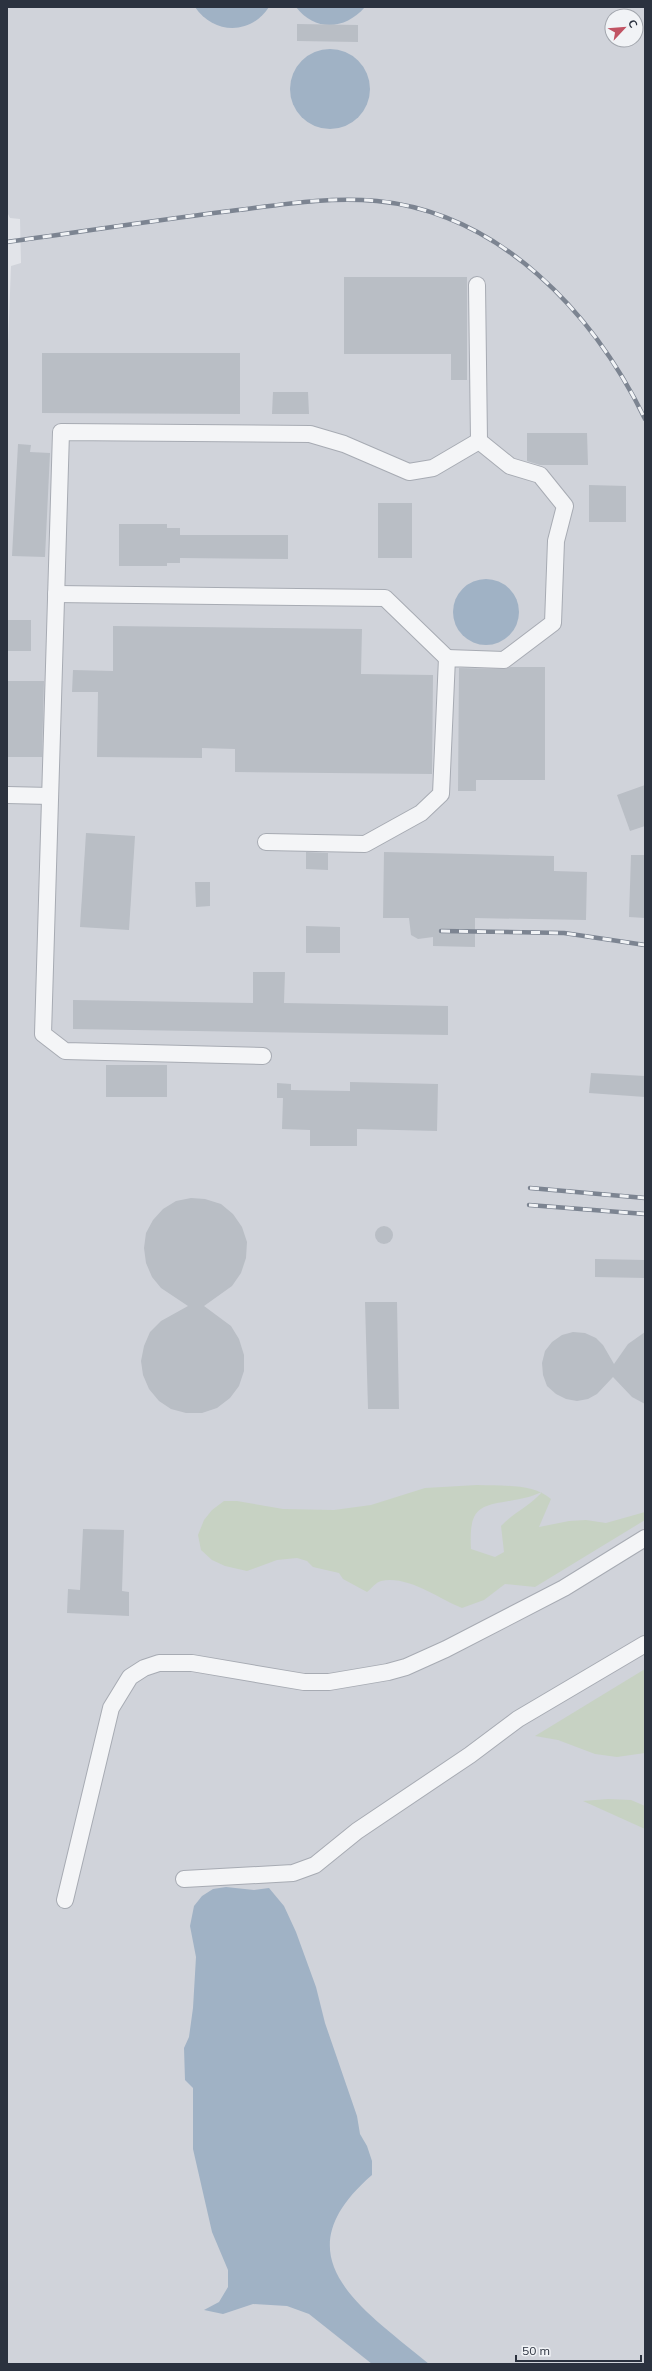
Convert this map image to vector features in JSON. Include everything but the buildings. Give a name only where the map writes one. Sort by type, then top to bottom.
[{"type":"lane","points":[[477,285],[479,441]]},
{"type":"lane","points":[[263,1056],[65,1051],[43,1034],[61,432],[310,434],[344,444],[409,472],[433,468],[479,441]]},
{"type":"lane","points":[[56,594],[385,598],[447,658],[504,660],[553,623],[556,541],[565,506],[540,475],[510,466],[479,441]]},
{"type":"lane","points":[[266,842],[365,844],[421,813],[441,794],[447,658]]},
{"type":"lane","points":[[7,795],[50,796]]},
{"type":"lane","points":[[65,1900],[111,1708],[130,1677],[144,1668],[159,1663],[192,1663],[304,1682],[329,1682],[400,1669],[446,1650],[564,1588],[645,1538]]},
{"type":"lane","points":[[184,1879],[293,1873],[315,1865],[357,1831],[470,1755],[518,1719],[645,1644]]},
{"type":"shaded area","points":[[7,7],[645,7],[645,2364],[7,2364],[7,371],[11,266],[21,263],[20,219],[10,218],[7,212]]},
{"type":"green space","points":[[477,1485],[516,1486],[535,1490],[544,1494],[551,1499],[539,1527],[569,1521],[586,1520],[606,1523],[645,1512],[645,1520],[535,1587],[505,1584],[484,1600],[462,1608],[423,1589],[402,1581],[381,1581],[375,1584],[367,1592],[343,1579],[339,1573],[313,1567],[307,1561],[297,1558],[277,1560],[247,1571],[225,1566],[212,1560],[201,1550],[198,1535],[204,1520],[212,1510],[224,1501],[237,1501],[283,1509],[334,1510],[371,1505],[425,1488]],"holes":[[[541,1493],[501,1526],[504,1552],[495,1557],[471,1549],[473,1522],[476,1514],[482,1508]]]},
{"type":"green space","points":[[645,1669],[645,1753],[617,1757],[595,1754],[558,1740],[535,1736]]},
{"type":"green space","points":[[608,1799],[631,1800],[645,1806],[645,1829],[583,1801]]},
{"type":"water","points":[[195,7],[269,7],[253,23],[243,27],[232,28],[222,27],[212,23]]},
{"type":"water","points":[[296,7],[365,7],[357,15],[348,20],[339,24],[330,25],[312,21]]},
{"type":"water","points":[[330,49],[345,52],[358,61],[367,74],[370,89],[367,104],[358,117],[345,126],[330,129],[315,126],[302,117],[293,104],[290,89],[293,74],[302,61],[315,52]]},
{"type":"water","points":[[479,579],[493,579],[505,584],[514,593],[519,605],[517,625],[510,636],[493,645],[479,645],[467,640],[458,631],[453,619],[453,605],[458,593],[467,584]]},
{"type":"water","points":[[226,1887],[254,1890],[269,1888],[284,1906],[296,1932],[316,1987],[325,2023],[357,2116],[360,2134],[367,2146],[372,2161],[372,2175],[344,2204],[332,2231],[331,2256],[340,2280],[357,2302],[379,2323],[429,2364],[372,2364],[309,2314],[287,2306],[253,2304],[223,2314],[204,2310],[219,2302],[228,2287],[228,2270],[212,2232],[193,2149],[193,2088],[185,2080],[184,2048],[189,2037],[193,2008],[196,1957],[190,1926],[194,1906],[202,1896],[213,1889]]},
{"type":"railway","points":[[7,242],[195,215],[318,201],[377,201],[422,209],[463,225],[502,247],[538,274],[570,306],[598,341],[624,379],[645,419]]},
{"type":"railway","points":[[441,931],[564,933],[645,945]]},
{"type":"railway","points":[[530,1188],[645,1198]]},
{"type":"railway","points":[[529,1205],[645,1214]]}]
